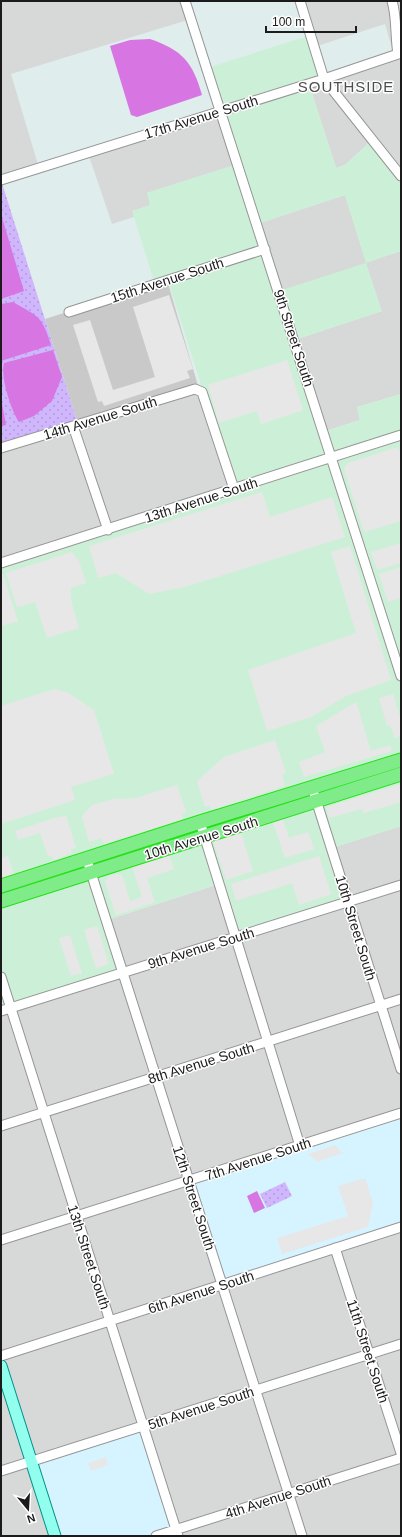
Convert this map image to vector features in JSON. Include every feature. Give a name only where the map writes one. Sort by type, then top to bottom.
[{"type":"highway","name":"10th Avenue South","points":[[1,901],[200,822],[401,760]]},
{"type":"highway","name":"10th Avenue South","points":[[1,886],[205,837],[401,774]]},
{"type":"main road","points":[[1,1366],[55,1536]]},
{"type":"street","name":"9th Street South","points":[[185,1],[401,676]]},
{"type":"street","points":[[300,1],[324,79],[401,176]]},
{"type":"street","points":[[392,1],[398,18],[395,34],[400,53]]},
{"type":"street","name":"17th Avenue South","points":[[1,180],[324,79],[400,53]]},
{"type":"street","name":"15th Avenue South","points":[[69,312],[265,249]]},
{"type":"street","name":"14th Avenue South","points":[[1,448],[199,389],[202,392],[234,490]]},
{"type":"street","points":[[72,426],[108,530]]},
{"type":"street","name":"13th Avenue South","points":[[1,563],[234,490],[401,435]]},
{"type":"street","name":"10th Street South","points":[[312,787],[401,1069]]},
{"type":"street","points":[[200,822],[300,1146]]},
{"type":"street","name":"12th Street South","points":[[89,866],[302,1536]]},
{"type":"street","name":"9th Avenue South","points":[[1,1011],[401,885]]},
{"type":"street","name":"13th Street South","points":[[1,977],[177,1533]]},
{"type":"street","name":"8th Avenue South","points":[[1,1126],[401,999]]},
{"type":"street","name":"7th Avenue South","points":[[1,1240],[401,1114]]},
{"type":"street","name":"6th Avenue South","points":[[1,1356],[401,1227]]},
{"type":"street","name":"11th Street South","points":[[335,1248],[401,1453]]},
{"type":"street","name":"5th Avenue South","points":[[1,1471],[401,1344]]},
{"type":"street","name":"4th Avenue South","points":[[156,1536],[177,1533],[288,1494],[401,1458]]},
{"type":"shaded area","points":[[1,1],[185,1],[191,19],[11,74],[39,168],[1,180]]},
{"type":"shaded area","points":[[300,1],[401,1],[401,176],[372,140],[345,165],[336,168],[309,84],[394,55],[385,24],[314,47]]},
{"type":"shaded area","points":[[311,35],[324,79],[309,84],[336,168],[345,165],[372,140],[401,176],[401,251],[366,263],[382,311],[295,340],[323,432],[360,420],[357,407],[401,394],[401,760],[1,886],[1,563],[234,488],[168,281],[155,284],[132,211],[150,205],[147,193],[238,164],[207,68]],"holes":[[[345,195],[366,263],[279,291],[257,224]]]},
{"type":"shaded area","points":[[150,39],[170,48],[185,59],[195,74],[202,95],[137,117],[131,115],[110,46],[130,40]]},
{"type":"shaded area","points":[[221,111],[238,164],[147,193],[151,205],[133,211],[134,217],[112,224],[88,153]]},
{"type":"shaded area","points":[[1,180],[78,424],[1,448]]},
{"type":"shaded area","points":[[345,195],[366,262],[401,251],[401,394],[357,407],[360,420],[323,432],[294,340],[382,311],[279,291],[257,224]]},
{"type":"shaded area","points":[[1,214],[24,291],[1,299]]},
{"type":"shaded area","points":[[167,280],[199,389],[78,424],[45,319]]},
{"type":"shaded area","points":[[169,295],[193,369],[187,371],[190,378],[104,406],[102,401],[98,402],[73,325],[90,320],[113,390],[155,377],[133,307]]},
{"type":"shaded area","points":[[13,302],[38,318],[45,328],[51,345],[1,361],[1,304]]},
{"type":"shaded area","points":[[53,350],[62,377],[52,401],[34,416],[19,422],[7,393],[3,369],[4,363]]},
{"type":"shaded area","points":[[287,360],[303,410],[261,424],[257,411],[219,423],[208,385]]},
{"type":"shaded area","points":[[199,389],[234,489],[1,563],[1,448]]},
{"type":"shaded area","points":[[1,398],[6,425],[1,426]]},
{"type":"shaded area","points":[[398,447],[401,456],[401,521],[364,532],[344,469],[348,463]]},
{"type":"shaded area","points":[[262,492],[270,517],[332,497],[345,537],[185,587],[149,594],[116,573],[98,578],[89,546]]},
{"type":"shaded area","points":[[401,543],[401,563],[377,570],[371,552]]},
{"type":"shaded area","points":[[350,546],[391,680],[346,696],[311,717],[267,731],[248,670],[356,633],[331,552]]},
{"type":"shaded area","points":[[72,552],[79,561],[86,583],[71,588],[71,600],[79,628],[47,638],[35,602],[17,607],[6,573]]},
{"type":"shaded area","points":[[401,567],[401,598],[388,602],[379,574]]},
{"type":"shaded area","points":[[3,574],[18,621],[1,626],[1,575]]},
{"type":"shaded area","points":[[54,689],[67,692],[94,710],[114,774],[71,787],[75,800],[1,824],[1,706]]},
{"type":"shaded area","points":[[393,694],[401,720],[401,736],[395,738],[390,725],[387,726],[379,698]]},
{"type":"shaded area","points":[[356,702],[371,751],[390,745],[392,751],[304,777],[299,762],[325,752],[316,726]]},
{"type":"shaded area","points":[[275,740],[286,773],[282,775],[285,786],[211,810],[210,806],[205,807],[197,781],[224,757]]},
{"type":"shaded area","points":[[401,774],[401,826],[332,848],[348,902],[235,937],[218,884],[107,920],[123,972],[1,1011],[1,901]]},
{"type":"shaded area","points":[[401,784],[401,802],[363,813],[362,809],[329,818],[326,807]]},
{"type":"shaded area","points":[[177,785],[186,812],[182,814],[183,819],[104,844],[101,838],[89,842],[82,816],[92,805],[114,799],[136,798]]},
{"type":"shaded area","points":[[66,816],[76,848],[71,849],[72,853],[53,860],[51,855],[48,856],[40,833],[18,840],[15,831],[54,818]]},
{"type":"shaded area","points":[[283,819],[289,838],[308,832],[314,849],[285,858],[273,822]]},
{"type":"shaded area","points":[[401,826],[401,1536],[1,1536],[1,1011],[107,920]]},
{"type":"shaded area","points":[[241,832],[253,871],[226,880],[213,841]]},
{"type":"shaded area","points":[[169,854],[174,869],[147,878],[155,902],[116,915],[105,882],[109,876],[116,874],[122,875],[130,901],[142,897],[132,866]]},
{"type":"shaded area","points":[[8,856],[14,875],[1,879],[1,858]]},
{"type":"shaded area","points":[[319,856],[331,894],[299,905],[292,883],[236,901],[231,884]]},
{"type":"shaded area","points":[[97,926],[109,964],[96,968],[84,930]]},
{"type":"shaded area","points":[[70,935],[82,973],[71,976],[59,938]]},
{"type":"shaded area","points":[[401,1113],[401,1227],[222,1285],[189,1181]]},
{"type":"shaded area","points":[[335,1145],[343,1153],[317,1162],[308,1154]]},
{"type":"shaded area","points":[[365,1178],[373,1203],[368,1227],[282,1254],[277,1238],[348,1216],[338,1186]]},
{"type":"shaded area","points":[[285,1182],[292,1196],[267,1208],[260,1194]]},
{"type":"shaded area","points":[[257,1191],[265,1208],[254,1213],[247,1196]]},
{"type":"shaded area","points":[[143,1426],[176,1529],[156,1536],[55,1536],[32,1462]]},
{"type":"shaded area","points":[[106,1457],[108,1465],[91,1471],[88,1463]]},
{"type":"district","name":"SOUTHSIDE","points":[[346,86]]}]
